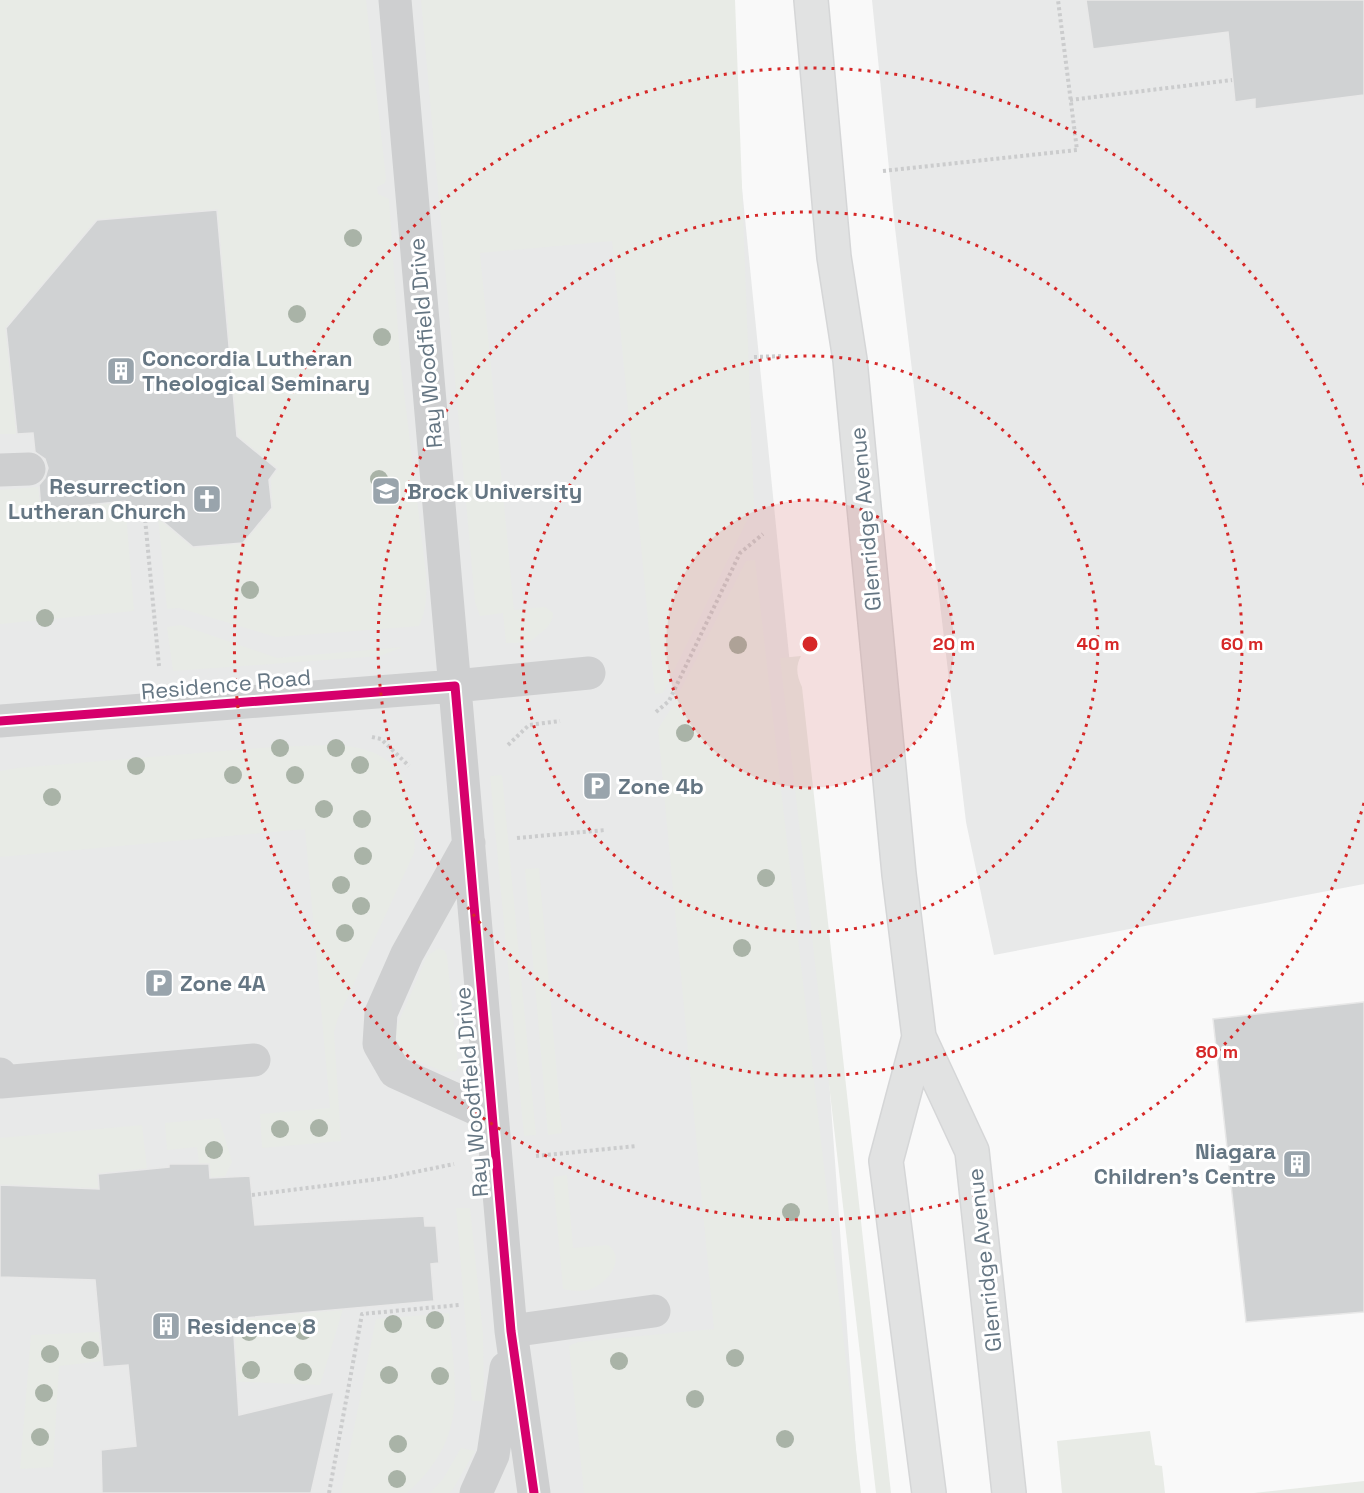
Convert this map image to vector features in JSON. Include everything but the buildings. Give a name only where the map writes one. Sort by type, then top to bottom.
[{"type":"main road","name":"Glenridge Avenue","points":[[811,0],[834,257],[851,372],[899,874],[920,1037],[972,1151],[1009,1493]]},
{"type":"main road","name":"Glenridge Avenue","points":[[920,1037],[886,1161],[929,1493]]},
{"type":"street","name":"Ray Woodfield Drive","points":[[395,0],[511,1331],[534,1493]]},
{"type":"street","name":"Residence Road","points":[[0,721],[455,686],[589,673]]},
{"type":"street","points":[[469,843],[407,954],[381,1013],[379,1044],[395,1072],[492,1116]]},
{"type":"street","points":[[0,1074],[1,1082],[254,1060]]},
{"type":"street","points":[[511,1331],[654,1311]]},
{"type":"street","name":"Ray Woodfield Drive","points":[[476,1493],[493,1455],[511,1331]]},
{"type":"path","points":[[883,171],[1077,150],[1058,0]]},
{"type":"path","points":[[1070,100],[1232,80]]},
{"type":"path","points":[[754,357],[783,356]]},
{"type":"path","points":[[144,508],[163,709]]},
{"type":"path","points":[[656,712],[669,701],[740,553],[763,534]]},
{"type":"path","points":[[508,745],[529,725],[565,720]]},
{"type":"path","points":[[517,838],[605,830]]},
{"type":"path","points":[[534,1156],[637,1146]]},
{"type":"path","points":[[252,1194],[386,1178],[456,1164]]},
{"type":"path","points":[[329,1493],[362,1314],[459,1305]]},
{"type":"shaded area","name":"Brock University","points":[[0,0],[723,0],[822,982],[859,1493],[0,1493]]},
{"type":"shaded area","points":[[0,0],[366,0],[386,178],[385,183],[377,187],[378,194],[389,199],[400,359],[426,574],[426,601],[419,626],[276,637],[179,608],[167,609],[158,517],[193,547],[242,543],[272,508],[271,478],[268,476],[272,471],[275,473],[277,469],[230,431],[235,414],[217,210],[96,220],[6,328],[17,434],[0,434]]},
{"type":"shaded area","points":[[421,0],[735,0],[754,506],[663,693],[655,694],[612,241],[480,253],[514,610],[545,607],[553,613],[548,626],[530,642],[506,643],[503,613],[480,616],[475,602]]},
{"type":"shaded area","points":[[872,0],[1364,0],[1364,884],[994,955],[966,822],[895,228]]},
{"type":"shaded area","points":[[39,487],[41,510],[125,501],[134,611],[0,624],[0,490]]},
{"type":"shaded area","points":[[755,560],[861,1493],[584,1493],[569,1346],[578,1342],[714,1329],[658,729],[672,707],[746,561]]},
{"type":"shaded area","points":[[181,625],[277,658],[403,647],[380,656],[173,671],[167,627]]},
{"type":"shaded area","points":[[801,656],[797,672],[802,687],[891,1493],[876,1493],[780,658]]},
{"type":"shaded area","points":[[330,745],[371,752],[381,756],[397,770],[403,779],[408,795],[414,832],[414,853],[338,1018],[334,1032],[341,1141],[262,1148],[260,1114],[330,1108],[305,829],[0,857],[0,771],[272,747]]},
{"type":"shaded area","points":[[502,775],[536,1135],[524,1136],[490,776]]},
{"type":"shaded area","points":[[539,868],[562,1133],[548,1135],[525,869]]},
{"type":"shaded area","points":[[439,948],[445,951],[447,956],[458,1065],[456,1071],[444,1072],[402,1054],[395,1033],[427,956]]},
{"type":"shaded area","points":[[219,1118],[232,1162],[224,1178],[210,1179],[209,1164],[199,1164],[197,1147],[167,1150],[165,1123]]},
{"type":"shaded area","points":[[142,1125],[147,1169],[99,1174],[99,1189],[0,1185],[0,1138]]},
{"type":"shaded area","points":[[567,1175],[573,1248],[608,1245],[616,1257],[613,1270],[603,1282],[585,1291],[563,1289],[553,1177]]},
{"type":"shaded area","points":[[456,1208],[470,1208],[483,1334],[484,1401],[472,1401]]},
{"type":"shaded area","points":[[343,1309],[320,1385],[223,1381],[233,1319]]},
{"type":"shaded area","points":[[449,1313],[454,1365],[454,1410],[450,1431],[441,1452],[427,1472],[407,1493],[341,1493],[376,1319]]},
{"type":"shaded area","points":[[100,1332],[102,1361],[59,1366],[53,1467],[20,1469],[31,1335]]},
{"type":"shaded area","points":[[1150,1431],[1155,1465],[1162,1466],[1165,1493],[1062,1493],[1057,1441]]},
{"type":"shaded area","points":[[461,1448],[475,1451],[453,1489],[449,1493],[430,1493],[443,1479]]},
{"type":"shaded area","points":[[1364,1481],[1364,1493],[1254,1493]]},
{"type":"cycle path","points":[[0,721],[455,686],[511,1331],[534,1493]]},
{"type":"place","name":"Concordia Lutheran Theological Seminary","points":[[121,371]]},
{"type":"place","name":"Brock University","points":[[386,491]]},
{"type":"place","name":"Resurrection Lutheran Church","points":[[207,499]]},
{"type":"place","name":"Zone 4b","points":[[597,786]]},
{"type":"place","name":"Zone 4A","points":[[159,983]]},
{"type":"place","name":"Niagara Children's Centre","points":[[1297,1164]]},
{"type":"place","name":"Residence 8","points":[[166,1326]]}]
